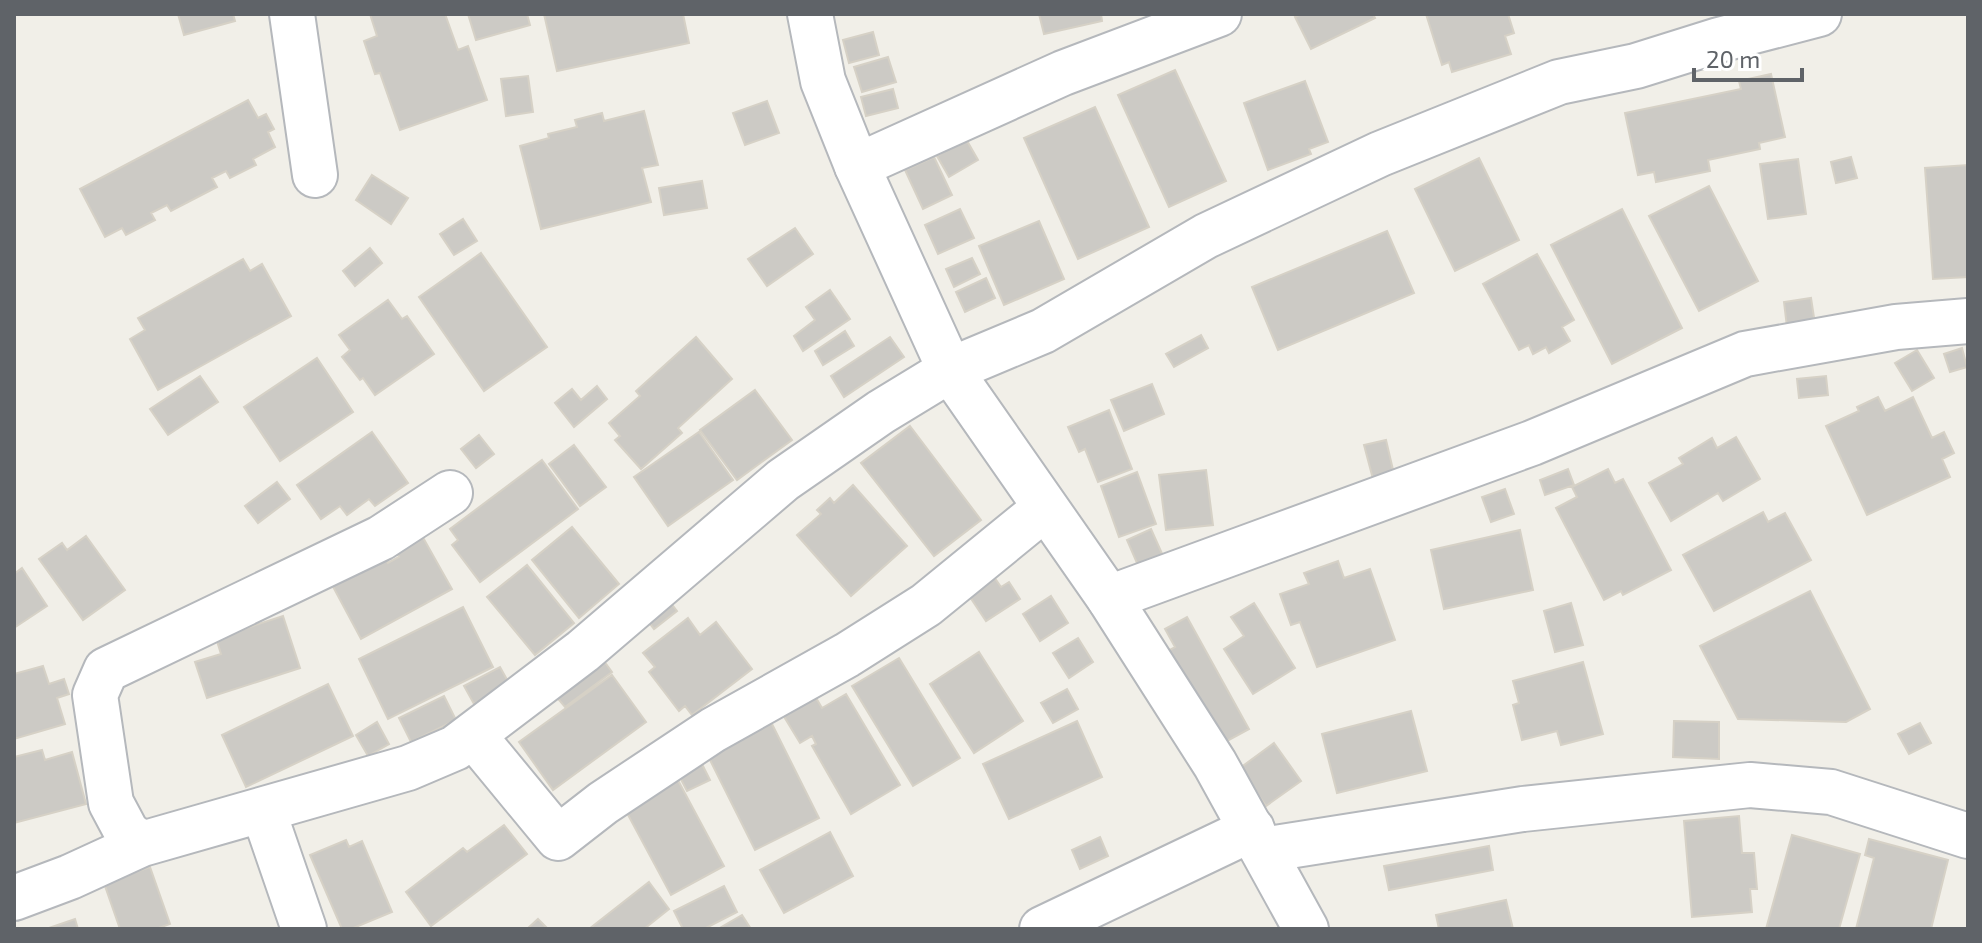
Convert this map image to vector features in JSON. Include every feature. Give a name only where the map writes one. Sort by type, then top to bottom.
[{"type":"street","points":[[292,14],[315,175]]},
{"type":"street","points":[[810,14],[823,81],[857,166],[950,370],[1109,598],[1215,764],[1306,929]]},
{"type":"street","points":[[857,166],[1063,73],[1219,14]]},
{"type":"street","points":[[14,898],[70,877],[142,844],[408,768],[455,748],[583,651],[783,480],[881,412],[950,370],[1043,331],[1206,236],[1394,149],[1559,82],[1636,66],[1819,14]]},
{"type":"street","points":[[1109,598],[1532,443],[1745,354],[1896,327],[1968,321]]},
{"type":"street","points":[[142,844],[127,833],[111,803],[95,695],[106,670],[381,538],[450,493]]},
{"type":"street","points":[[473,735],[558,838],[603,803],[713,730],[847,655],[926,605],[1045,508]]},
{"type":"street","points":[[1042,929],[1257,839],[1750,785],[1831,792],[1968,836]]},
{"type":"street","points":[[263,810],[304,929]]},
{"type":"building","points":[[178,14],[233,14],[235,21],[184,35]]},
{"type":"building","points":[[370,14],[445,14],[458,50],[468,46],[487,100],[400,130],[380,73],[375,74],[364,41],[377,36]]},
{"type":"building","points":[[468,14],[527,14],[530,25],[476,40]]},
{"type":"building","points":[[544,14],[683,14],[689,43],[557,71]]},
{"type":"building","points":[[1039,14],[1101,14],[1102,21],[1044,34]]},
{"type":"building","points":[[1301,14],[1373,14],[1375,18],[1311,49],[1295,17]]},
{"type":"building","points":[[1426,14],[1508,14],[1514,33],[1505,36],[1511,54],[1452,72],[1449,62],[1442,65]]},
{"type":"building","points":[[873,32],[879,55],[849,63],[843,40]]},
{"type":"building","points":[[888,57],[896,82],[862,92],[854,67]]},
{"type":"building","points":[[1175,70],[1226,181],[1169,207],[1118,95]]},
{"type":"building","points":[[1771,74],[1785,137],[1759,143],[1760,149],[1708,160],[1710,171],[1656,182],[1654,172],[1638,175],[1625,113],[1741,89],[1739,81]]},
{"type":"building","points":[[528,76],[533,112],[506,116],[501,79]]},
{"type":"building","points":[[1305,81],[1328,142],[1309,149],[1311,154],[1268,170],[1244,103]]},
{"type":"building","points":[[893,89],[898,108],[866,116],[861,97]]},
{"type":"building","points":[[248,100],[258,118],[266,114],[274,129],[268,132],[275,147],[253,159],[256,165],[230,178],[226,171],[212,178],[217,187],[171,211],[167,205],[151,213],[155,220],[126,235],[122,228],[105,237],[80,189]]},
{"type":"building","points":[[767,101],[779,133],[745,145],[733,113]]},
{"type":"building","points":[[1095,107],[1149,227],[1078,259],[1024,138]]},
{"type":"building","points":[[644,111],[658,165],[642,168],[651,202],[541,229],[520,146],[549,138],[548,134],[577,127],[575,120],[602,113],[604,121]]},
{"type":"building","points":[[966,139],[978,160],[949,177],[937,156]]},
{"type":"building","points":[[934,157],[952,195],[923,209],[905,170]]},
{"type":"building","points":[[1851,157],[1857,178],[1836,183],[1831,162]]},
{"type":"building","points":[[1479,158],[1519,240],[1455,271],[1415,189]]},
{"type":"building","points":[[1798,159],[1806,214],[1768,219],[1760,164]]},
{"type":"building","points":[[1968,165],[1968,277],[1933,279],[1925,168]]},
{"type":"building","points":[[372,175],[408,198],[391,224],[356,200]]},
{"type":"building","points":[[702,181],[707,208],[664,215],[659,188]]},
{"type":"building","points":[[1709,186],[1758,281],[1699,311],[1649,216]]},
{"type":"building","points":[[960,209],[974,238],[938,254],[925,225]]},
{"type":"building","points":[[1622,209],[1682,328],[1612,364],[1551,245]]},
{"type":"building","points":[[463,219],[477,241],[454,255],[440,234]]},
{"type":"building","points":[[1039,221],[1064,279],[1004,305],[979,246]]},
{"type":"building","points":[[795,228],[813,254],[767,286],[748,259]]},
{"type":"building","points":[[1387,231],[1414,293],[1278,350],[1252,287]]},
{"type":"building","points":[[370,248],[382,263],[355,286],[343,271]]},
{"type":"building","points":[[481,253],[547,347],[484,391],[419,297]]},
{"type":"building","points":[[1537,254],[1574,320],[1562,327],[1570,341],[1549,353],[1546,347],[1533,354],[1529,345],[1519,350],[1483,284]]},
{"type":"building","points":[[972,258],[980,274],[954,287],[946,269]]},
{"type":"building","points":[[243,259],[250,271],[262,264],[291,316],[158,390],[130,339],[145,330],[138,318]]},
{"type":"building","points":[[986,278],[995,298],[965,312],[956,292]]},
{"type":"building","points":[[830,290],[850,319],[803,351],[794,336],[815,320],[806,307]]},
{"type":"building","points":[[1811,298],[1815,324],[1787,327],[1784,302]]},
{"type":"building","points":[[388,300],[402,319],[407,316],[434,354],[375,395],[342,357],[350,350],[339,335]]},
{"type":"building","points":[[845,331],[854,346],[823,365],[815,351]]},
{"type":"building","points":[[1201,335],[1208,348],[1174,367],[1166,354]]},
{"type":"building","points":[[696,337],[732,379],[678,428],[682,433],[641,469],[615,440],[620,436],[609,423],[640,396],[636,391]]},
{"type":"building","points":[[890,337],[904,357],[844,397],[831,376]]},
{"type":"building","points":[[1962,348],[1967,367],[1950,372],[1944,354]]},
{"type":"building","points":[[1917,350],[1934,378],[1912,391],[1895,363]]},
{"type":"building","points":[[317,358],[353,412],[280,461],[244,407]]},
{"type":"building","points":[[200,376],[218,402],[168,435],[150,409]]},
{"type":"building","points":[[1826,376],[1828,395],[1799,398],[1797,379]]},
{"type":"building","points":[[1152,384],[1164,414],[1124,431],[1111,400]]},
{"type":"building","points":[[597,386],[607,399],[574,427],[555,403],[572,389],[581,400]]},
{"type":"building","points":[[755,390],[792,440],[737,480],[700,430]]},
{"type":"building","points":[[1878,397],[1885,411],[1913,397],[1932,438],[1944,432],[1954,453],[1942,459],[1950,477],[1867,515],[1826,426],[1859,411],[1857,407]]},
{"type":"building","points":[[1109,410],[1132,469],[1098,482],[1085,449],[1079,452],[1068,427]]},
{"type":"building","points":[[910,426],[981,520],[934,556],[861,463]]},
{"type":"building","points":[[372,432],[408,483],[375,506],[369,499],[347,515],[340,506],[321,519],[297,485]]},
{"type":"building","points":[[699,432],[733,480],[668,526],[634,477]]},
{"type":"building","points":[[479,435],[494,454],[476,468],[461,449]]},
{"type":"building","points":[[1736,437],[1760,479],[1723,501],[1718,493],[1671,521],[1649,483],[1683,464],[1679,458],[1712,438],[1717,448]]},
{"type":"building","points":[[1386,440],[1394,474],[1373,479],[1364,445]]},
{"type":"building","points":[[574,445],[606,487],[580,506],[549,464]]},
{"type":"building","points":[[542,460],[578,509],[480,582],[452,545],[458,540],[450,529]]},
{"type":"building","points":[[1568,469],[1574,485],[1545,495],[1540,480]]},
{"type":"building","points":[[1608,469],[1615,483],[1623,479],[1671,570],[1623,595],[1621,591],[1604,600],[1556,508],[1577,497],[1572,487]]},
{"type":"building","points":[[1206,470],[1213,525],[1166,530],[1159,475]]},
{"type":"building","points":[[1137,472],[1156,524],[1119,537],[1101,486]]},
{"type":"building","points":[[277,482],[290,499],[258,523],[245,506]]},
{"type":"building","points":[[853,485],[907,546],[851,596],[797,535],[821,514],[817,510],[830,498],[834,503]]},
{"type":"building","points":[[1505,489],[1514,514],[1491,522],[1482,497]]},
{"type":"building","points":[[1763,512],[1768,522],[1785,513],[1811,560],[1714,611],[1683,555]]},
{"type":"building","points":[[572,527],[619,584],[579,618],[532,560]]},
{"type":"building","points":[[1151,529],[1164,558],[1140,570],[1127,540]]},
{"type":"building","points":[[1520,530],[1533,590],[1444,609],[1431,550]]},
{"type":"building","points":[[421,534],[452,589],[361,639],[331,583],[384,555],[388,563],[399,557],[394,549]]},
{"type":"building","points":[[86,536],[125,590],[83,620],[39,559],[62,543],[67,550]]},
{"type":"building","points":[[1338,561],[1344,578],[1370,569],[1395,640],[1317,667],[1300,622],[1291,625],[1280,594],[1309,584],[1304,573]]},
{"type":"building","points":[[527,565],[574,623],[535,655],[487,597]]},
{"type":"building","points":[[22,568],[47,606],[14,628],[14,574]]},
{"type":"building","points":[[990,571],[1001,587],[1009,582],[1020,599],[986,621],[964,588]]},
{"type":"building","points":[[1810,591],[1870,709],[1846,722],[1738,719],[1700,646]]},
{"type":"building","points":[[1051,596],[1068,623],[1040,641],[1023,614]]},
{"type":"building","points":[[667,598],[677,611],[654,629],[644,616]]},
{"type":"building","points":[[1254,603],[1295,668],[1253,694],[1224,649],[1244,636],[1231,617]]},
{"type":"building","points":[[1571,603],[1583,645],[1555,652],[1544,611]]},
{"type":"building","points":[[463,607],[493,667],[388,719],[359,659]]},
{"type":"building","points":[[283,616],[300,668],[207,698],[195,662],[221,654],[216,638]]},
{"type":"building","points":[[1187,617],[1249,729],[1218,746],[1166,652],[1175,647],[1165,629]]},
{"type":"building","points":[[688,618],[700,635],[716,622],[752,669],[692,715],[685,706],[679,711],[649,672],[655,667],[643,653]]},
{"type":"building","points":[[1078,638],[1093,662],[1069,678],[1053,653]]},
{"type":"building","points":[[979,652],[1023,721],[974,753],[930,684]]},
{"type":"building","points":[[601,657],[612,672],[565,707],[553,693]]},
{"type":"building","points":[[899,658],[960,758],[913,786],[852,686]]},
{"type":"building","points":[[1583,662],[1603,734],[1561,745],[1557,731],[1522,740],[1513,705],[1519,703],[1513,681]]},
{"type":"building","points":[[43,666],[49,684],[64,679],[69,694],[57,698],[65,724],[14,739],[14,674]]},
{"type":"building","points":[[500,667],[510,685],[474,704],[464,686]]},
{"type":"building","points":[[612,675],[646,722],[553,790],[519,742]]},
{"type":"building","points":[[328,684],[353,736],[246,787],[222,735]]},
{"type":"building","points":[[1067,689],[1078,709],[1053,723],[1041,703]]},
{"type":"building","points":[[812,691],[822,708],[846,694],[900,785],[851,814],[812,746],[816,744],[812,736],[800,743],[780,710]]},
{"type":"building","points":[[444,696],[456,720],[411,742],[399,718]]},
{"type":"building","points":[[765,710],[819,818],[755,850],[701,742]]},
{"type":"building","points":[[1411,711],[1427,771],[1337,793],[1322,734]]},
{"type":"building","points":[[1077,721],[1102,777],[1009,819],[983,764]]},
{"type":"building","points":[[1674,721],[1719,722],[1719,759],[1673,757]]},
{"type":"building","points":[[377,722],[389,744],[368,756],[356,735]]},
{"type":"building","points":[[1920,723],[1931,743],[1909,754],[1898,734]]},
{"type":"building","points":[[1274,743],[1301,781],[1266,806],[1240,768]]},
{"type":"building","points":[[42,750],[45,760],[72,752],[86,804],[14,823],[14,757]]},
{"type":"building","points":[[697,754],[710,780],[687,791],[674,766]]},
{"type":"building","points":[[673,771],[724,866],[671,895],[620,800]]},
{"type":"building","points":[[1739,816],[1742,853],[1754,853],[1757,889],[1750,889],[1752,912],[1692,917],[1684,821]]},
{"type":"building","points":[[504,825],[527,854],[431,926],[406,892],[463,848],[467,852]]},
{"type":"building","points":[[830,832],[853,876],[784,913],[760,870]]},
{"type":"building","points":[[1792,835],[1860,854],[1839,929],[1766,929]]},
{"type":"building","points":[[1100,837],[1108,856],[1080,869],[1072,850]]},
{"type":"building","points":[[1869,839],[1948,860],[1931,929],[1856,929],[1874,858],[1865,855]]},
{"type":"building","points":[[346,840],[349,847],[362,841],[392,912],[351,929],[342,929],[310,855]]},
{"type":"building","points":[[1489,846],[1493,870],[1389,890],[1384,866]]},
{"type":"building","points":[[150,867],[170,924],[156,929],[120,929],[104,883]]},
{"type":"building","points":[[649,882],[669,909],[644,929],[589,929]]},
{"type":"building","points":[[724,886],[737,912],[704,929],[683,929],[674,911]]},
{"type":"building","points":[[1506,900],[1513,929],[1439,929],[1436,915]]},
{"type":"building","points":[[742,915],[751,929],[718,929]]},
{"type":"building","points":[[75,919],[78,929],[46,929]]},
{"type":"building","points":[[538,919],[548,929],[527,929]]}]
